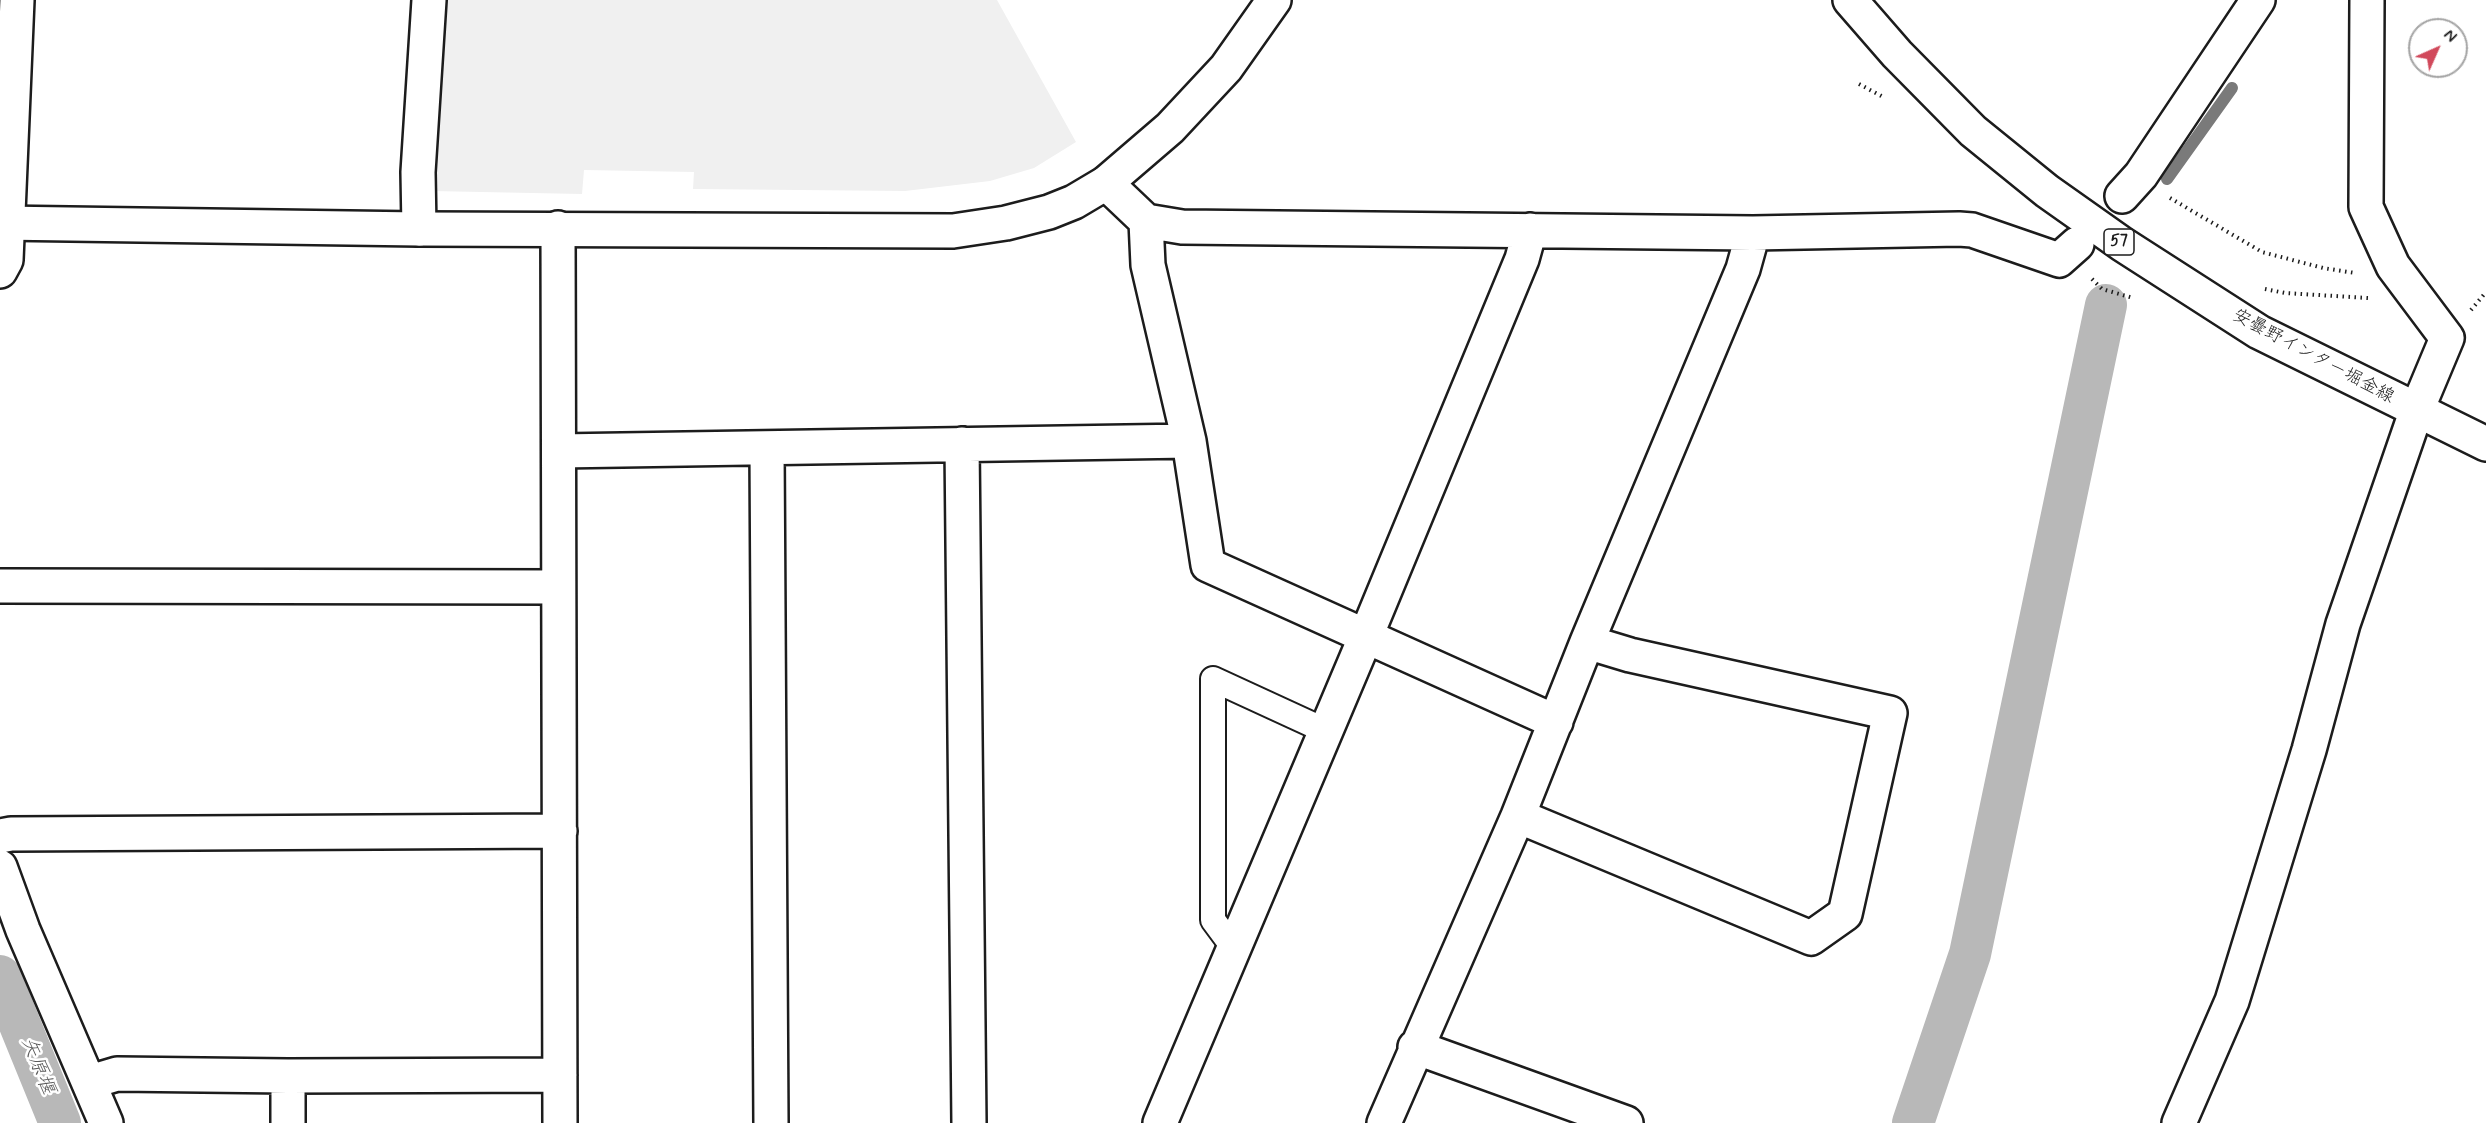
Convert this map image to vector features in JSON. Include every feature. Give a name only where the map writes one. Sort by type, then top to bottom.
[{"type":"street","points":[[0,271],[6,260],[4,223],[17,0]]},
{"type":"street","points":[[419,230],[418,172],[429,0]]},
{"type":"street","points":[[4,223],[419,230],[558,228],[953,231],[1006,223],[1049,212],[1074,202],[1106,183],[1170,128],[1226,68],[1274,0]]},
{"type":"street","name":"安曇野インター堀金線","points":[[1850,0],[1897,54],[1973,131],[2047,191],[2122,244],[2259,332],[2486,444]]},
{"type":"street","points":[[2132,186],[2258,0]]},
{"type":"street","points":[[2179,1123],[2232,1001],[2309,750],[2343,624],[2426,415],[2447,338],[2393,266],[2366,207],[2367,0]]},
{"type":"street","points":[[1106,183],[1146,222],[1182,227],[1753,233],[1965,230],[2059,260],[2078,244]]},
{"type":"street","points":[[1146,222],[1148,265],[1189,441],[1208,565],[1556,722]]},
{"type":"street","points":[[558,228],[560,1123]]},
{"type":"street","points":[[1160,1123],[1366,636],[1522,259],[1530,230]]},
{"type":"street","points":[[1384,1123],[1415,1047],[1518,816],[1587,642],[1743,268],[1753,233]]},
{"type":"street","points":[[559,451],[1189,441]]},
{"type":"street","points":[[962,444],[969,1123]]},
{"type":"street","points":[[767,448],[771,1123]]},
{"type":"street","points":[[0,586],[558,587]]},
{"type":"street","points":[[1518,816],[1811,938],[1845,914],[1890,713],[1630,655],[1587,642]]},
{"type":"street","points":[[0,836],[560,831]]},
{"type":"street","points":[[0,867],[12,936],[90,1082],[106,1123]]},
{"type":"street","points":[[1415,1047],[1626,1123]]},
{"type":"street","points":[[90,1082],[117,1074],[560,1075]]},
{"type":"street","points":[[288,1076],[288,1123]]},
{"type":"lane","points":[[1233,947],[1214,921],[1213,679],[1326,731]]},
{"type":"path","points":[[1859,84],[1893,102]]},
{"type":"path","points":[[2132,186],[2154,188],[2262,252],[2323,268],[2357,274],[2360,282]]},
{"type":"path","points":[[2262,288],[2284,293],[2368,298],[2377,303]]},
{"type":"path","points":[[2102,289],[2134,298]]},
{"type":"path","points":[[2364,290],[2368,298]]},
{"type":"shaded area","points":[[442,0],[997,0],[1076,142],[1034,168],[990,181],[905,191],[693,189],[694,172],[584,170],[582,194],[431,191]]},
{"type":"waterway","points":[[2167,179],[2232,88]]},
{"type":"waterway","points":[[1913,1123],[1970,954],[2106,305]]},
{"type":"waterway","name":"矢原堰","points":[[0,976],[60,1123]]}]
